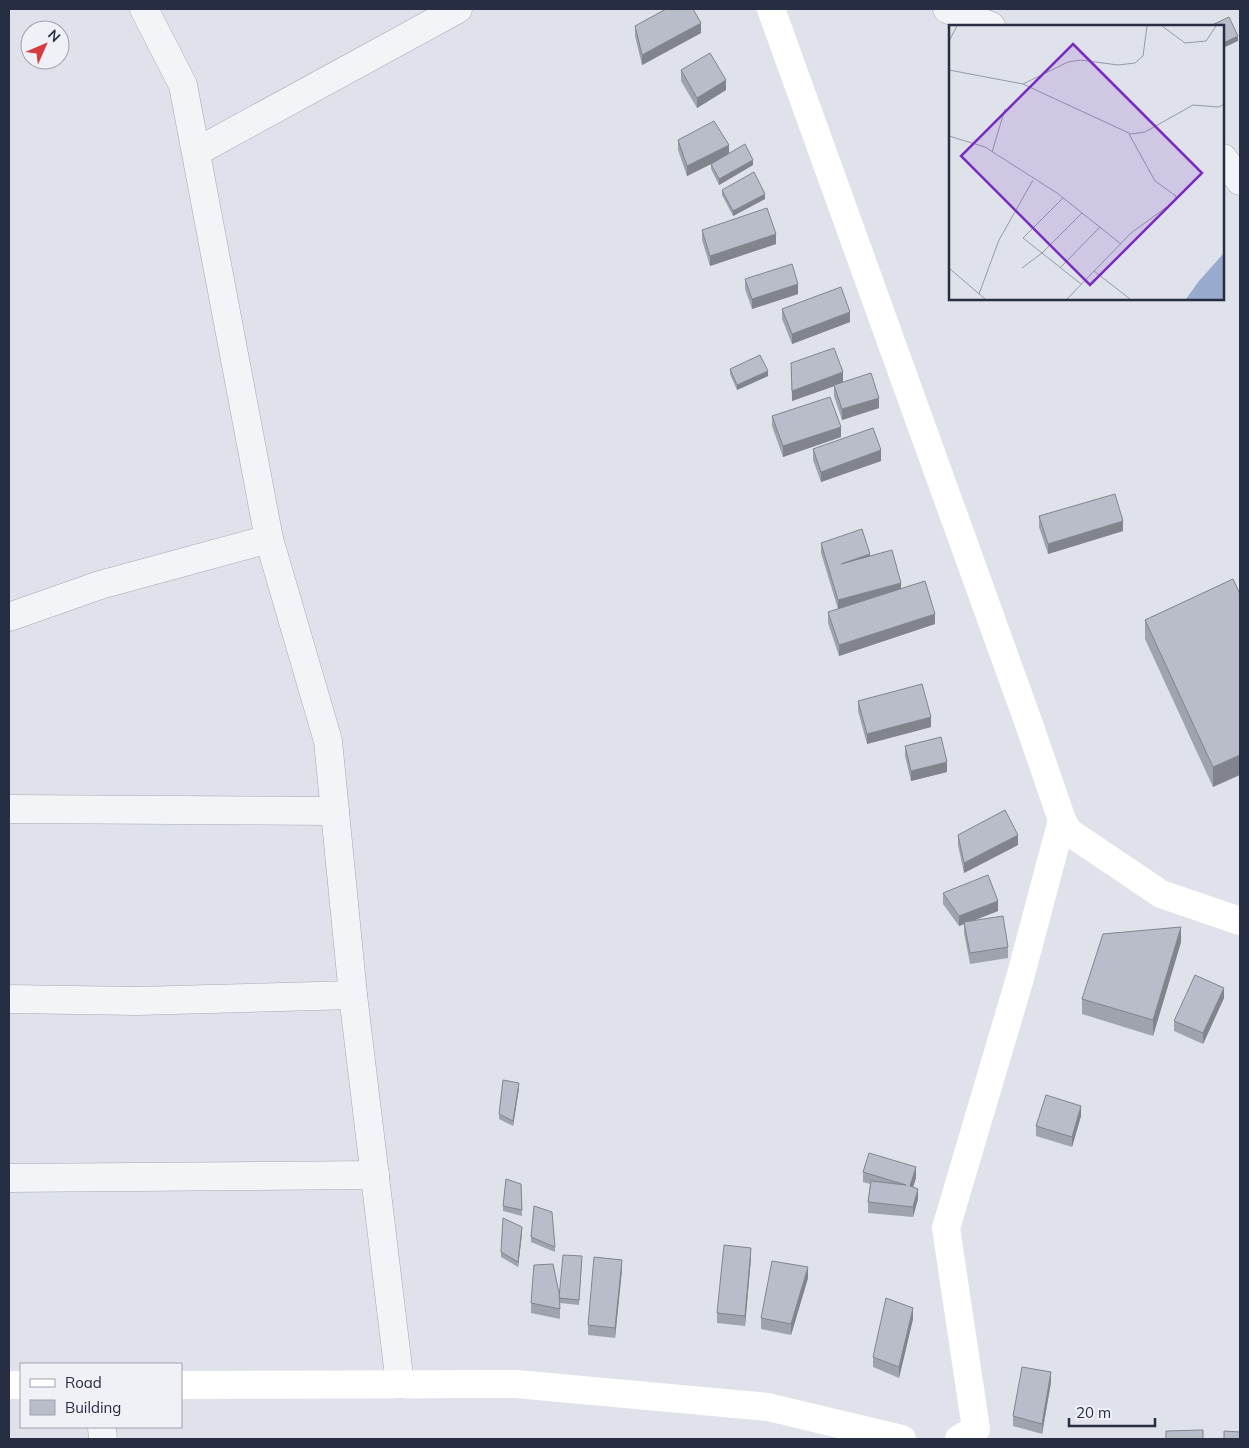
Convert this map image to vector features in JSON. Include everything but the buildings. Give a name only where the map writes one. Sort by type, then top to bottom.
[{"type":"street","points":[[144,9],[184,85],[269,539],[328,741],[353,995],[400,1384]]},
{"type":"street","points":[[196,152],[458,9]]},
{"type":"street","points":[[771,9],[1012,676],[1062,820],[1069,832],[1161,894],[1240,921]]},
{"type":"street","points":[[947,9],[988,25]]},
{"type":"street","points":[[1224,159],[1240,181]]},
{"type":"street","points":[[9,617],[100,585],[269,539]]},
{"type":"street","points":[[9,809],[335,811]]},
{"type":"street","points":[[959,1439],[976,1429],[946,1228],[1020,978],[1062,820]]},
{"type":"street","points":[[9,999],[137,1001],[353,995]]},
{"type":"street","points":[[9,1178],[374,1175]]},
{"type":"street","points":[[182,1385],[516,1384],[768,1407],[902,1439]]}]
